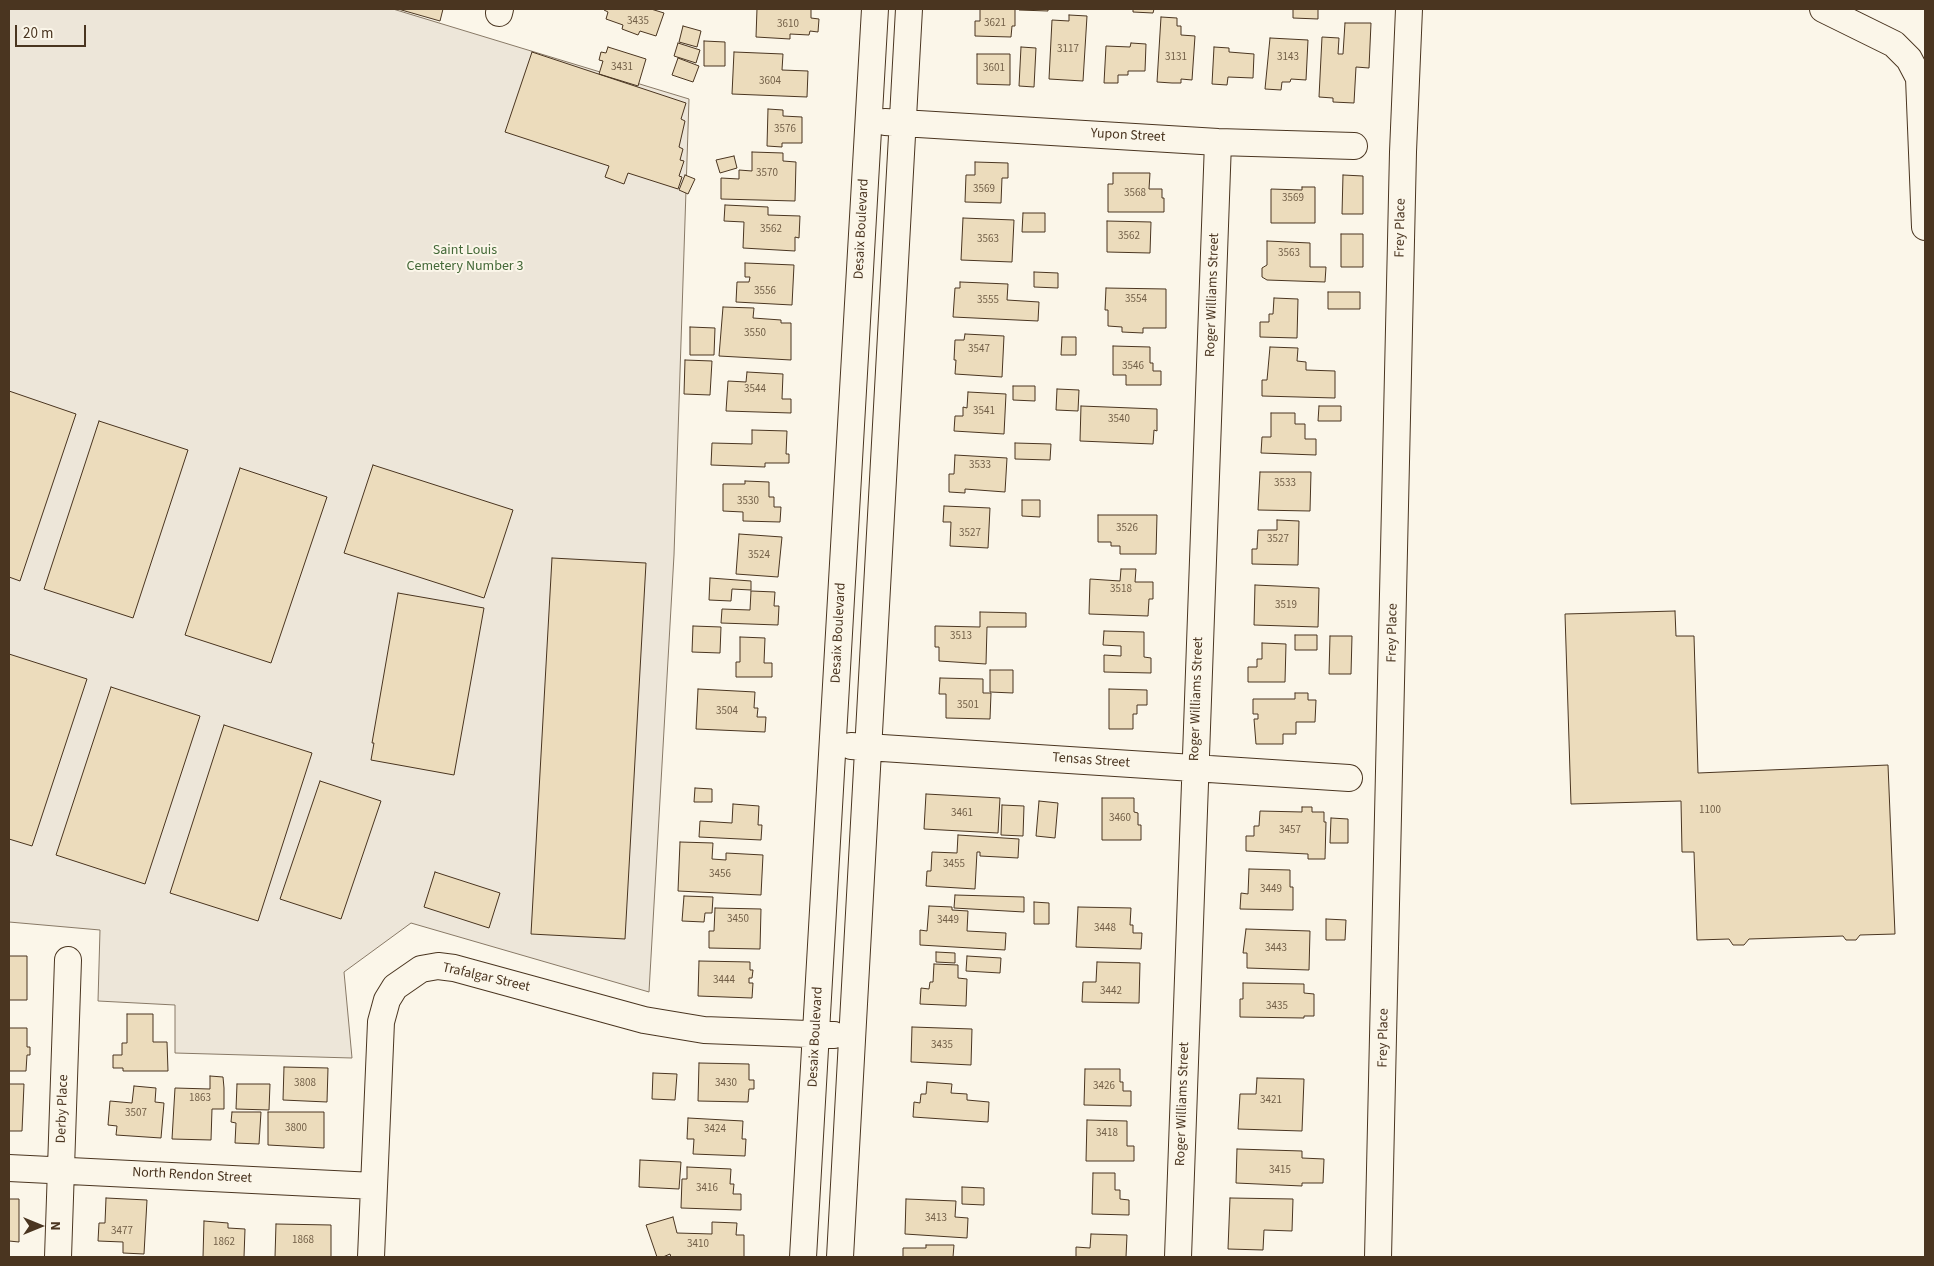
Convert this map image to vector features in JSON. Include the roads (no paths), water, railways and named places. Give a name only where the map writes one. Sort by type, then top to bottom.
[{"type":"street","name":"Desaix Boulevard","points":[[803,1257],[874,9]]},
{"type":"street","points":[[840,1257],[909,9]]},
{"type":"street","name":"Frey Place","points":[[1378,1257],[1403,152],[1409,9]]},
{"type":"street","points":[[1823,9],[1894,44],[1909,59],[1919,78],[1925,227]]},
{"type":"street","name":"Yupon Street","points":[[868,120],[1218,142],[1354,146]]},
{"type":"street","name":"Roger Williams Street","points":[[1178,1257],[1218,142]]},
{"type":"street","name":"Tensas Street","points":[[833,744],[1349,778]]},
{"type":"street","name":"Derby Place","points":[[58,1257],[68,960]]},
{"type":"street","name":"Trafalgar Street","points":[[371,1257],[381,1022],[387,1000],[395,987],[421,968],[438,966],[474,972],[644,1020],[704,1030],[852,1037]]},
{"type":"street","name":"North Rendon Street","points":[[9,1168],[61,1169],[374,1186]]},
{"type":"park label","name":"Saint Louis Cemetery Number 3","points":[[465,260]]}]
